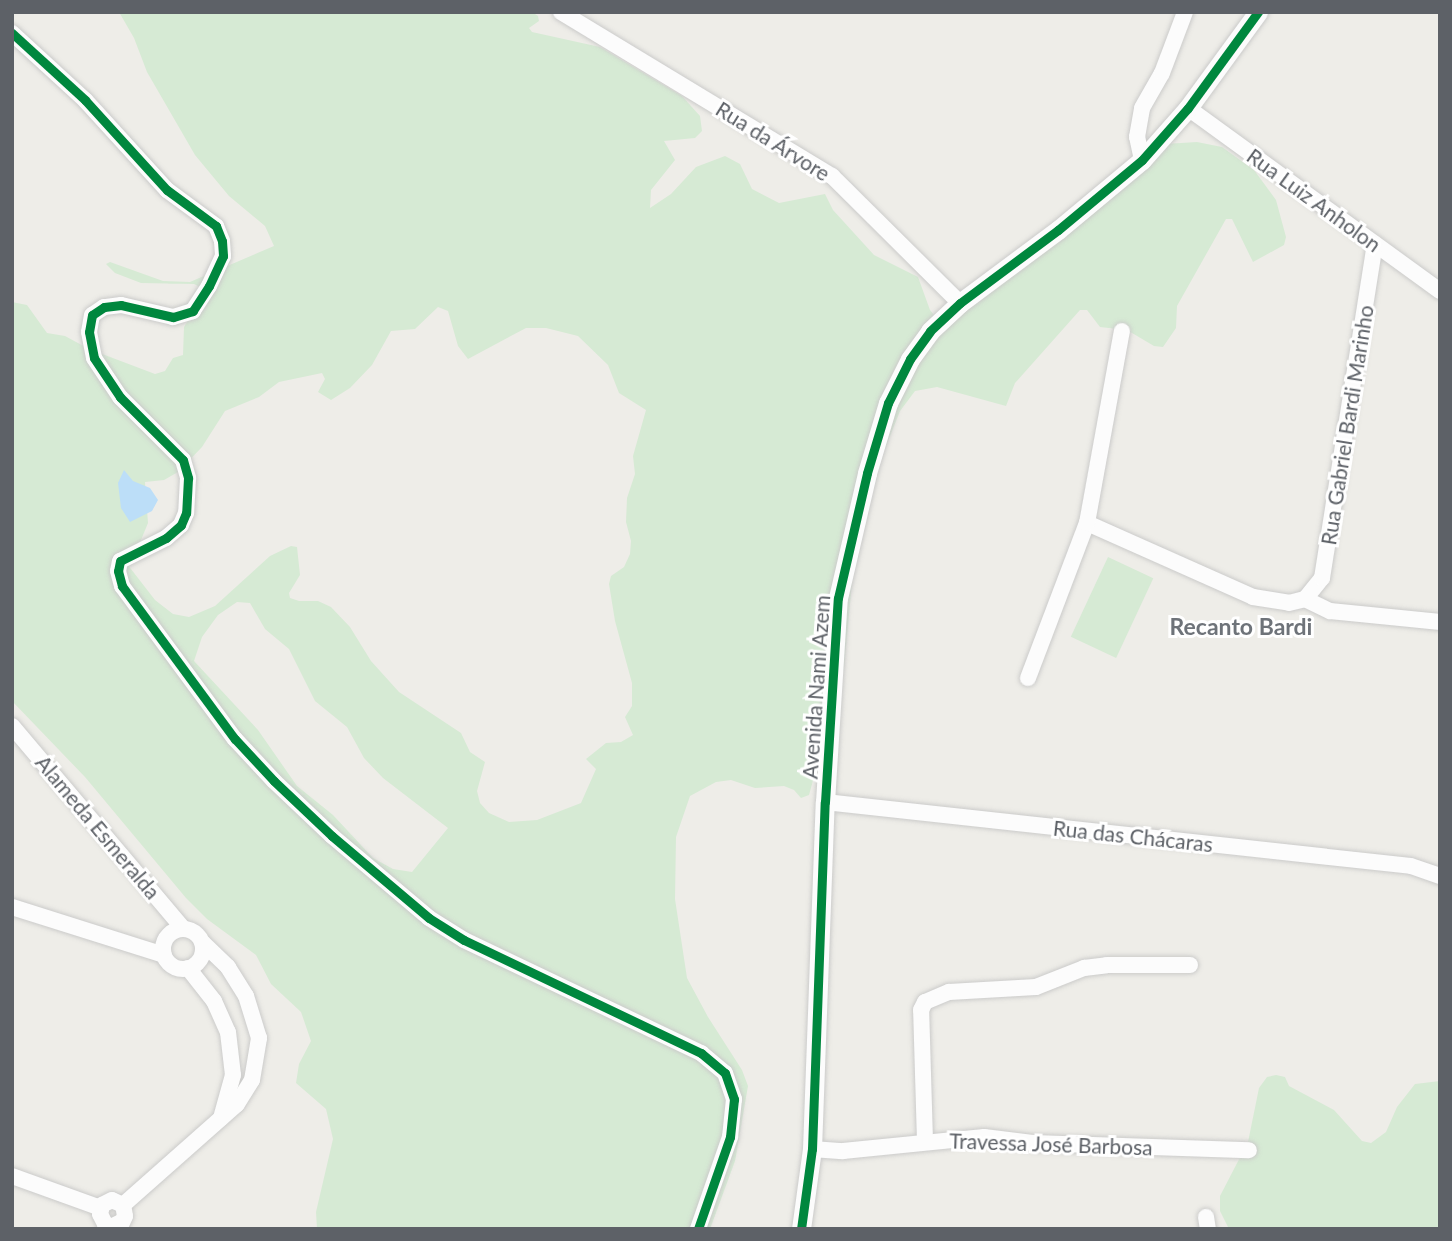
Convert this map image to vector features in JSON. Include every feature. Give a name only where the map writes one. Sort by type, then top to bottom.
[{"type":"street","points":[[1142,160],[1137,137],[1142,108],[1162,73],[1185,12]]},
{"type":"street","name":"Avenida Nami Azem","points":[[801,1229],[812,1149],[825,802],[838,598],[867,473],[888,403],[910,359],[930,331],[960,303],[1058,230],[1142,160],[1188,108],[1258,12]]},
{"type":"street","name":"Rua da Árvore","points":[[564,13],[832,176],[960,303]]},
{"type":"street","points":[[12,33],[85,100],[167,190],[216,226],[222,241],[223,256],[193,311],[173,317],[121,304],[104,307],[92,315],[89,332],[94,358],[120,397],[183,460],[188,478],[186,513],[181,525],[166,538],[120,561],[118,571],[122,586],[235,739],[274,781],[332,836],[429,918],[464,940],[701,1053],[724,1073],[734,1099],[730,1137],[698,1229]]},
{"type":"street","name":"Rua Luiz Anholon","points":[[1188,108],[1440,292]]},
{"type":"street","name":"Rua Gabriel Bardi Marinho","points":[[1305,599],[1322,578],[1375,244]]},
{"type":"street","points":[[1028,678],[1087,523],[1122,331]]},
{"type":"street","points":[[1087,523],[1253,597],[1289,603],[1305,599],[1329,611],[1440,622]]},
{"type":"street","name":"Alameda Esmeralda","points":[[12,726],[183,928],[195,933],[228,967],[240,986],[259,1038],[252,1080],[237,1104],[123,1205]]},
{"type":"street","name":"Rua das Chácaras","points":[[825,802],[1411,866],[1440,876]]},
{"type":"street","points":[[12,907],[164,955],[171,965],[188,968],[200,961],[203,943]]},
{"type":"street","points":[[164,955],[167,937],[183,928]]},
{"type":"street","points":[[925,1141],[921,1010],[925,1002],[949,992],[1036,987],[1084,968],[1107,965],[1190,965]]},
{"type":"street","points":[[188,968],[214,1001],[228,1032],[233,1075],[221,1118]]},
{"type":"street","name":"Travessa José Barbosa","points":[[812,1149],[842,1151],[984,1137],[1033,1143],[1249,1150]]},
{"type":"street","points":[[12,1176],[101,1208]]},
{"type":"street","points":[[113,1200],[123,1205],[125,1216],[113,1226],[101,1218],[101,1208],[113,1200]]},
{"type":"green space","points":[[119,12],[532,12],[538,16],[539,21],[529,28],[532,32],[600,47],[682,96],[700,116],[702,131],[695,138],[664,141],[675,160],[651,190],[650,208],[671,194],[696,167],[725,156],[740,164],[752,189],[779,203],[825,194],[833,210],[874,255],[918,277],[930,310],[942,325],[967,311],[1165,144],[1197,142],[1222,147],[1254,170],[1276,200],[1286,237],[1284,245],[1253,262],[1232,219],[1226,219],[1177,306],[1176,328],[1163,347],[1154,346],[1127,330],[1100,327],[1087,310],[1080,310],[1015,383],[1006,406],[937,387],[915,391],[900,411],[871,484],[854,561],[844,668],[809,795],[801,798],[794,790],[784,786],[755,788],[731,780],[716,782],[690,796],[676,837],[675,899],[687,978],[742,1070],[748,1086],[735,1161],[710,1229],[317,1229],[316,1212],[333,1139],[326,1109],[296,1083],[299,1064],[311,1041],[301,1012],[271,984],[256,955],[207,919],[186,898],[85,777],[12,701],[12,302],[27,305],[47,333],[65,336],[89,349],[155,374],[165,371],[173,358],[183,355],[184,327],[204,293],[202,288],[194,284],[141,283],[115,273],[106,264],[110,262],[163,281],[190,282],[274,246],[265,226],[229,196],[195,155],[147,72],[134,38]],"holes":[[[438,307],[448,311],[458,346],[468,359],[526,328],[546,328],[578,336],[608,365],[619,393],[646,410],[633,456],[635,474],[627,498],[626,522],[631,541],[630,554],[624,567],[611,576],[609,584],[615,621],[632,683],[632,706],[625,717],[633,735],[621,742],[606,743],[586,759],[596,769],[581,803],[537,820],[509,822],[489,813],[480,803],[477,791],[485,762],[470,752],[461,733],[399,692],[371,661],[350,627],[331,607],[318,601],[290,598],[289,593],[300,575],[297,547],[291,546],[270,556],[215,606],[189,617],[173,614],[155,600],[124,560],[141,540],[148,523],[145,482],[164,480],[178,472],[202,447],[225,411],[259,397],[279,382],[322,373],[325,379],[318,392],[331,400],[350,388],[372,365],[391,331],[415,329]],[[237,602],[250,603],[265,629],[289,649],[315,701],[347,727],[364,758],[383,778],[448,828],[412,872],[393,869],[373,858],[333,815],[297,786],[258,730],[194,661],[202,637],[218,615]]]},
{"type":"green space","points":[[1108,557],[1153,578],[1116,658],[1071,637]]},
{"type":"green space","points":[[1267,1077],[1285,1077],[1289,1086],[1334,1110],[1362,1141],[1371,1143],[1386,1132],[1397,1107],[1415,1084],[1440,1081],[1440,1229],[1229,1229],[1220,1211],[1220,1196],[1248,1142],[1259,1088]]},
{"type":"water","points":[[124,470],[133,481],[150,488],[158,500],[152,511],[130,522],[121,508],[118,483]]},
{"type":"cycle path","points":[[801,1229],[812,1149],[825,802],[838,598],[867,473],[888,403],[910,359],[930,331],[960,303],[1058,230],[1142,160],[1188,108],[1258,12]]},
{"type":"cycle path","points":[[12,33],[85,100],[167,190],[216,226],[222,241],[223,256],[193,311],[173,317],[121,305],[104,307],[92,315],[89,332],[94,358],[120,397],[183,460],[188,478],[186,513],[181,525],[166,538],[120,561],[118,571],[122,586],[235,739],[274,781],[332,836],[429,918],[464,940],[701,1053],[725,1073],[734,1099],[730,1137],[698,1229]]},
{"type":"district","name":"Recanto Bardi","points":[[1241,626]]}]
